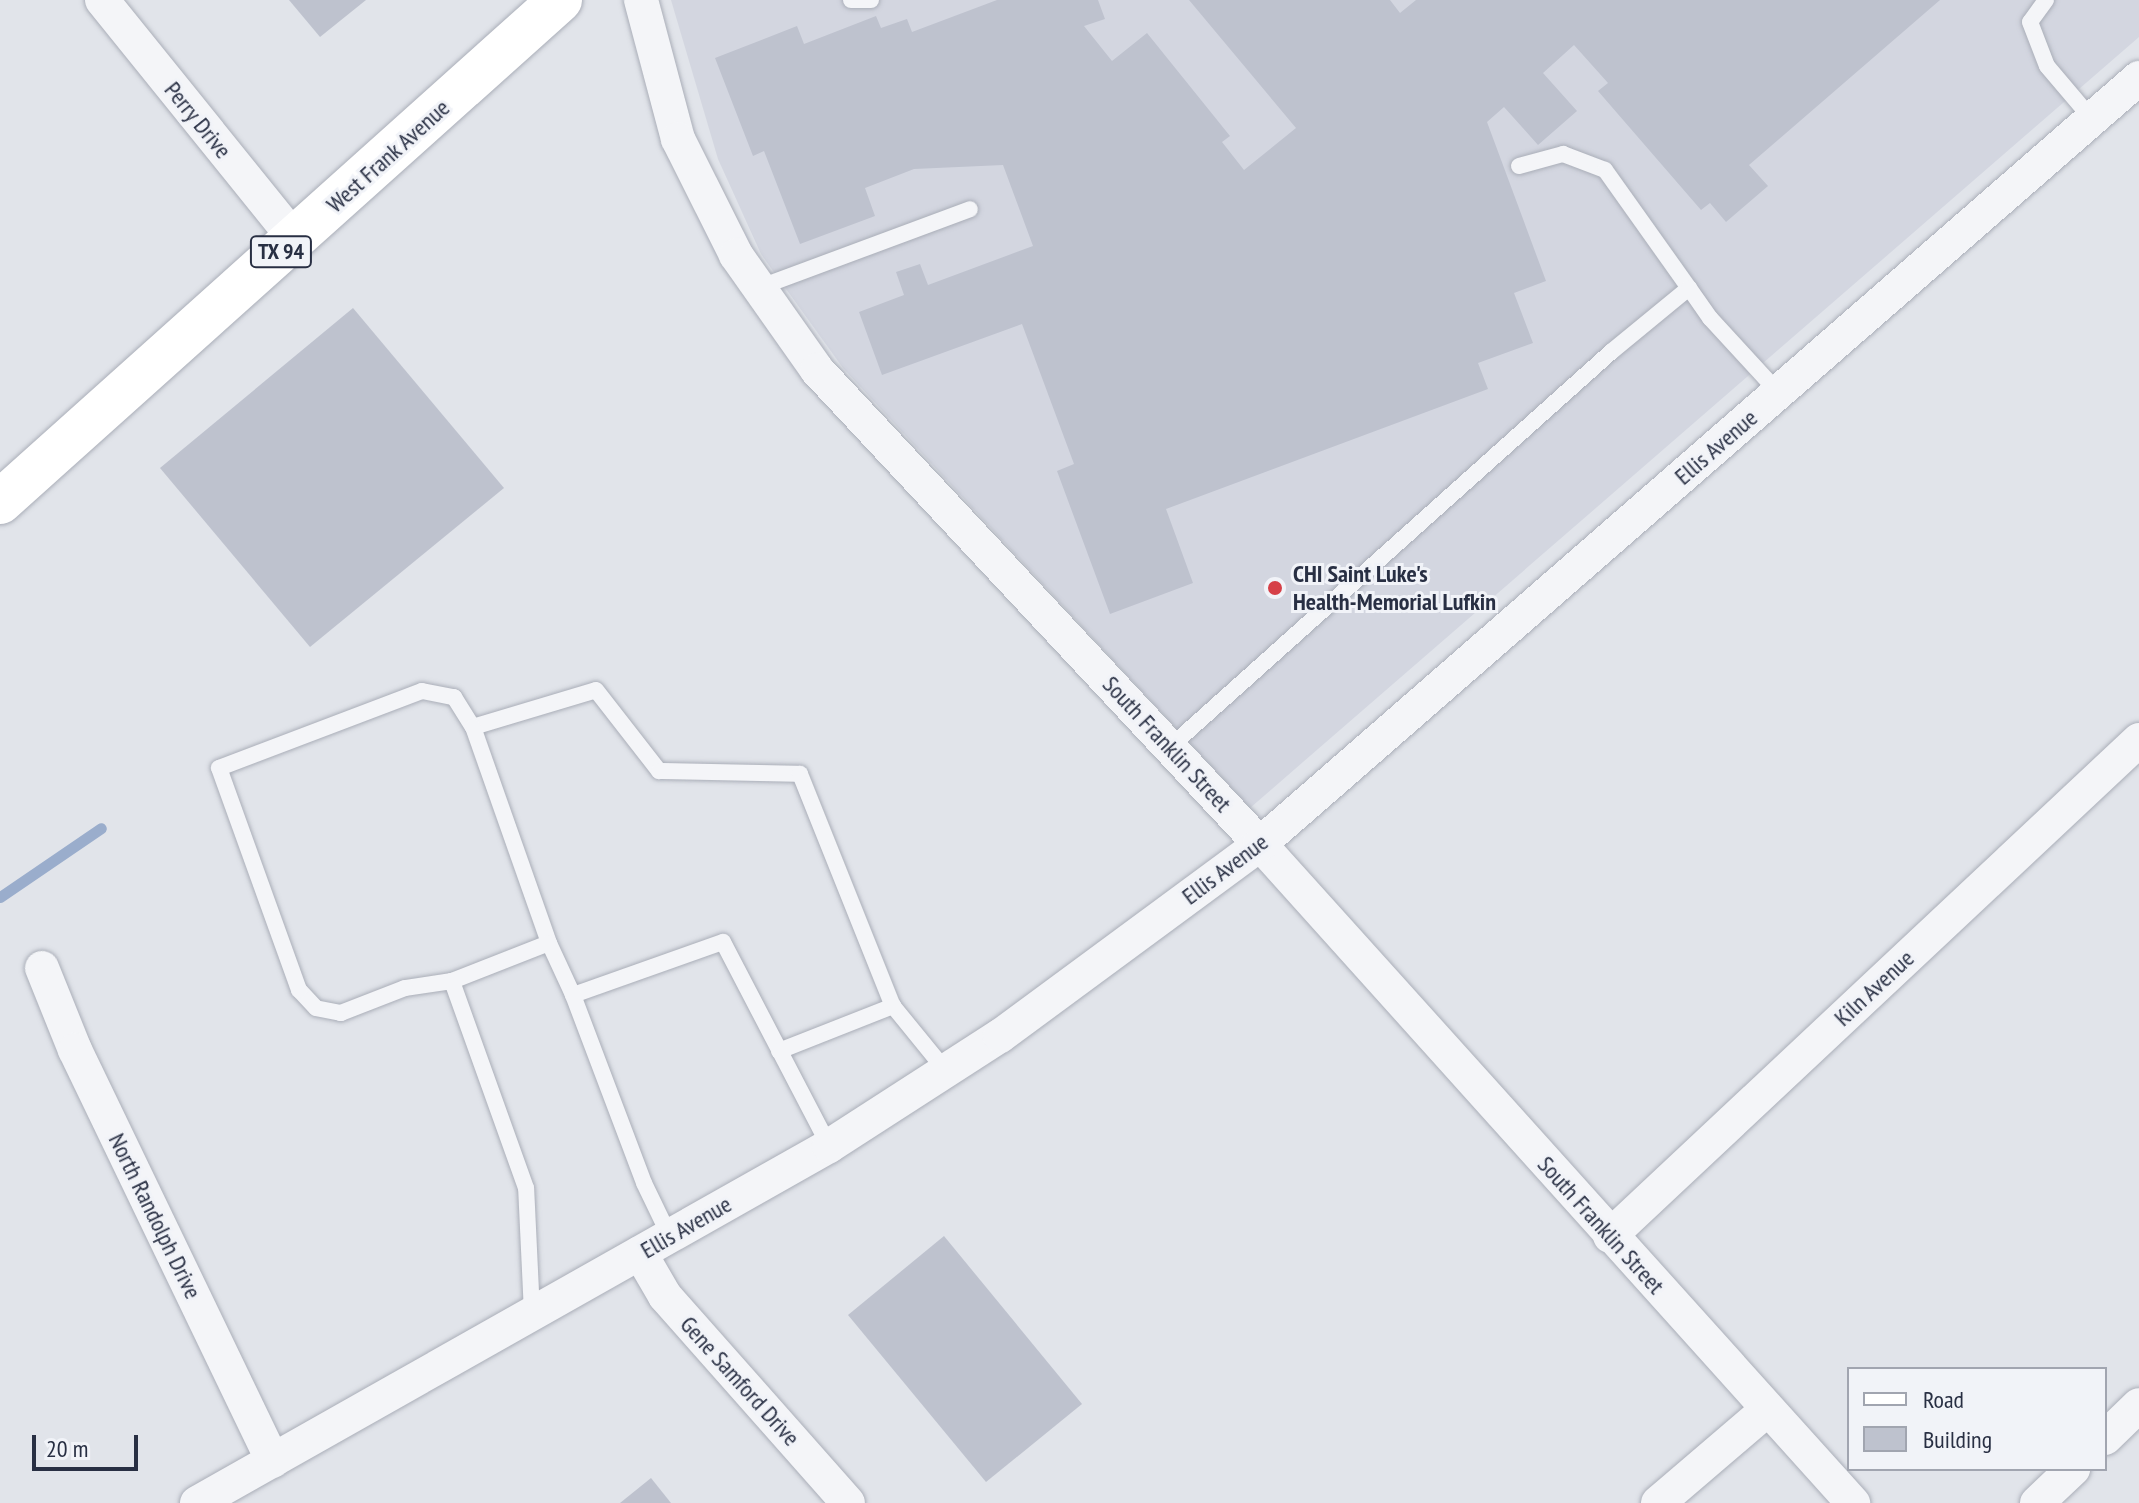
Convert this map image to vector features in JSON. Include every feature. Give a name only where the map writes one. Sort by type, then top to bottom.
[{"type":"main road","name":"West Frank Avenue","points":[[0,502],[560,0]]},
{"type":"street","name":"Perry Drive","points":[[102,0],[295,239]]},
{"type":"street","name":"South Franklin Street","points":[[641,0],[678,139],[736,255],[817,370],[1260,844],[1853,1503]]},
{"type":"street","name":"Ellis Avenue","points":[[197,1503],[829,1146],[1000,1036],[1260,844],[2139,78]]},
{"type":"street","name":"Kiln Avenue","points":[[1610,1236],[2139,740]]},
{"type":"street","name":"North Randolph Drive","points":[[42,968],[75,1050],[273,1461]]},
{"type":"street","name":"Gene Samford Drive","points":[[640,1253],[665,1296],[848,1503]]},
{"type":"street","points":[[2107,1436],[2139,1405]]},
{"type":"street","points":[[1658,1503],[1767,1410]]},
{"type":"street","points":[[2037,1503],[2071,1471]]},
{"type":"lane","points":[[851,0],[871,0]]},
{"type":"lane","points":[[2046,0],[2030,22],[2047,66],[2092,119]]},
{"type":"lane","points":[[1519,166],[1563,154],[1605,170],[1710,318],[1778,392]]},
{"type":"lane","points":[[758,288],[970,209]]},
{"type":"lane","points":[[1170,747],[1611,352],[1689,288]]},
{"type":"lane","points":[[473,727],[596,690],[659,771],[800,774],[893,1006],[946,1071]]},
{"type":"lane","points":[[549,943],[452,981],[405,988],[341,1013],[316,1008],[299,990],[219,768],[422,691],[454,697],[473,727],[549,943],[573,995],[644,1183],[670,1237]]},
{"type":"lane","points":[[573,995],[723,942],[829,1146]]},
{"type":"lane","points":[[452,981],[526,1188],[532,1315]]},
{"type":"lane","points":[[779,1051],[893,1006]]},
{"type":"shaded area","name":"CHI Saint Luke's Health-Memorial Lufkin","points":[[671,0],[2139,0],[2139,37],[1250,808],[843,368],[761,254],[718,159]]},
{"type":"building","points":[[289,0],[366,0],[320,37]]},
{"type":"building","points":[[997,0],[1098,0],[1105,19],[1084,26],[1112,61],[1147,33],[1230,136],[1222,142],[1244,170],[1296,128],[1189,0],[1390,0],[1400,13],[1416,0],[1940,0],[1749,165],[1768,186],[1726,222],[1710,203],[1701,210],[1598,91],[1608,83],[1574,45],[1543,73],[1577,111],[1538,145],[1504,107],[1487,122],[1546,281],[1514,293],[1533,343],[1478,363],[1488,389],[1166,509],[1193,583],[1110,614],[1057,471],[1074,464],[1022,324],[882,375],[859,312],[904,295],[896,272],[920,264],[928,285],[1033,246],[1003,165],[914,169],[865,188],[875,216],[800,244],[764,151],[753,156],[715,58],[797,26],[804,44],[876,16],[881,28],[907,19],[912,32]]},
{"type":"building","points":[[353,308],[504,488],[310,647],[160,468]]},
{"type":"building","points":[[944,1236],[1082,1404],[986,1482],[848,1315]]},
{"type":"building","points":[[651,1478],[671,1503],[620,1503]]},
{"type":"waterway","points":[[0,897],[101,828]]},
{"type":"place","name":"CHI Saint Luke's Health-Memorial Lufkin","points":[[1275,588]]}]
